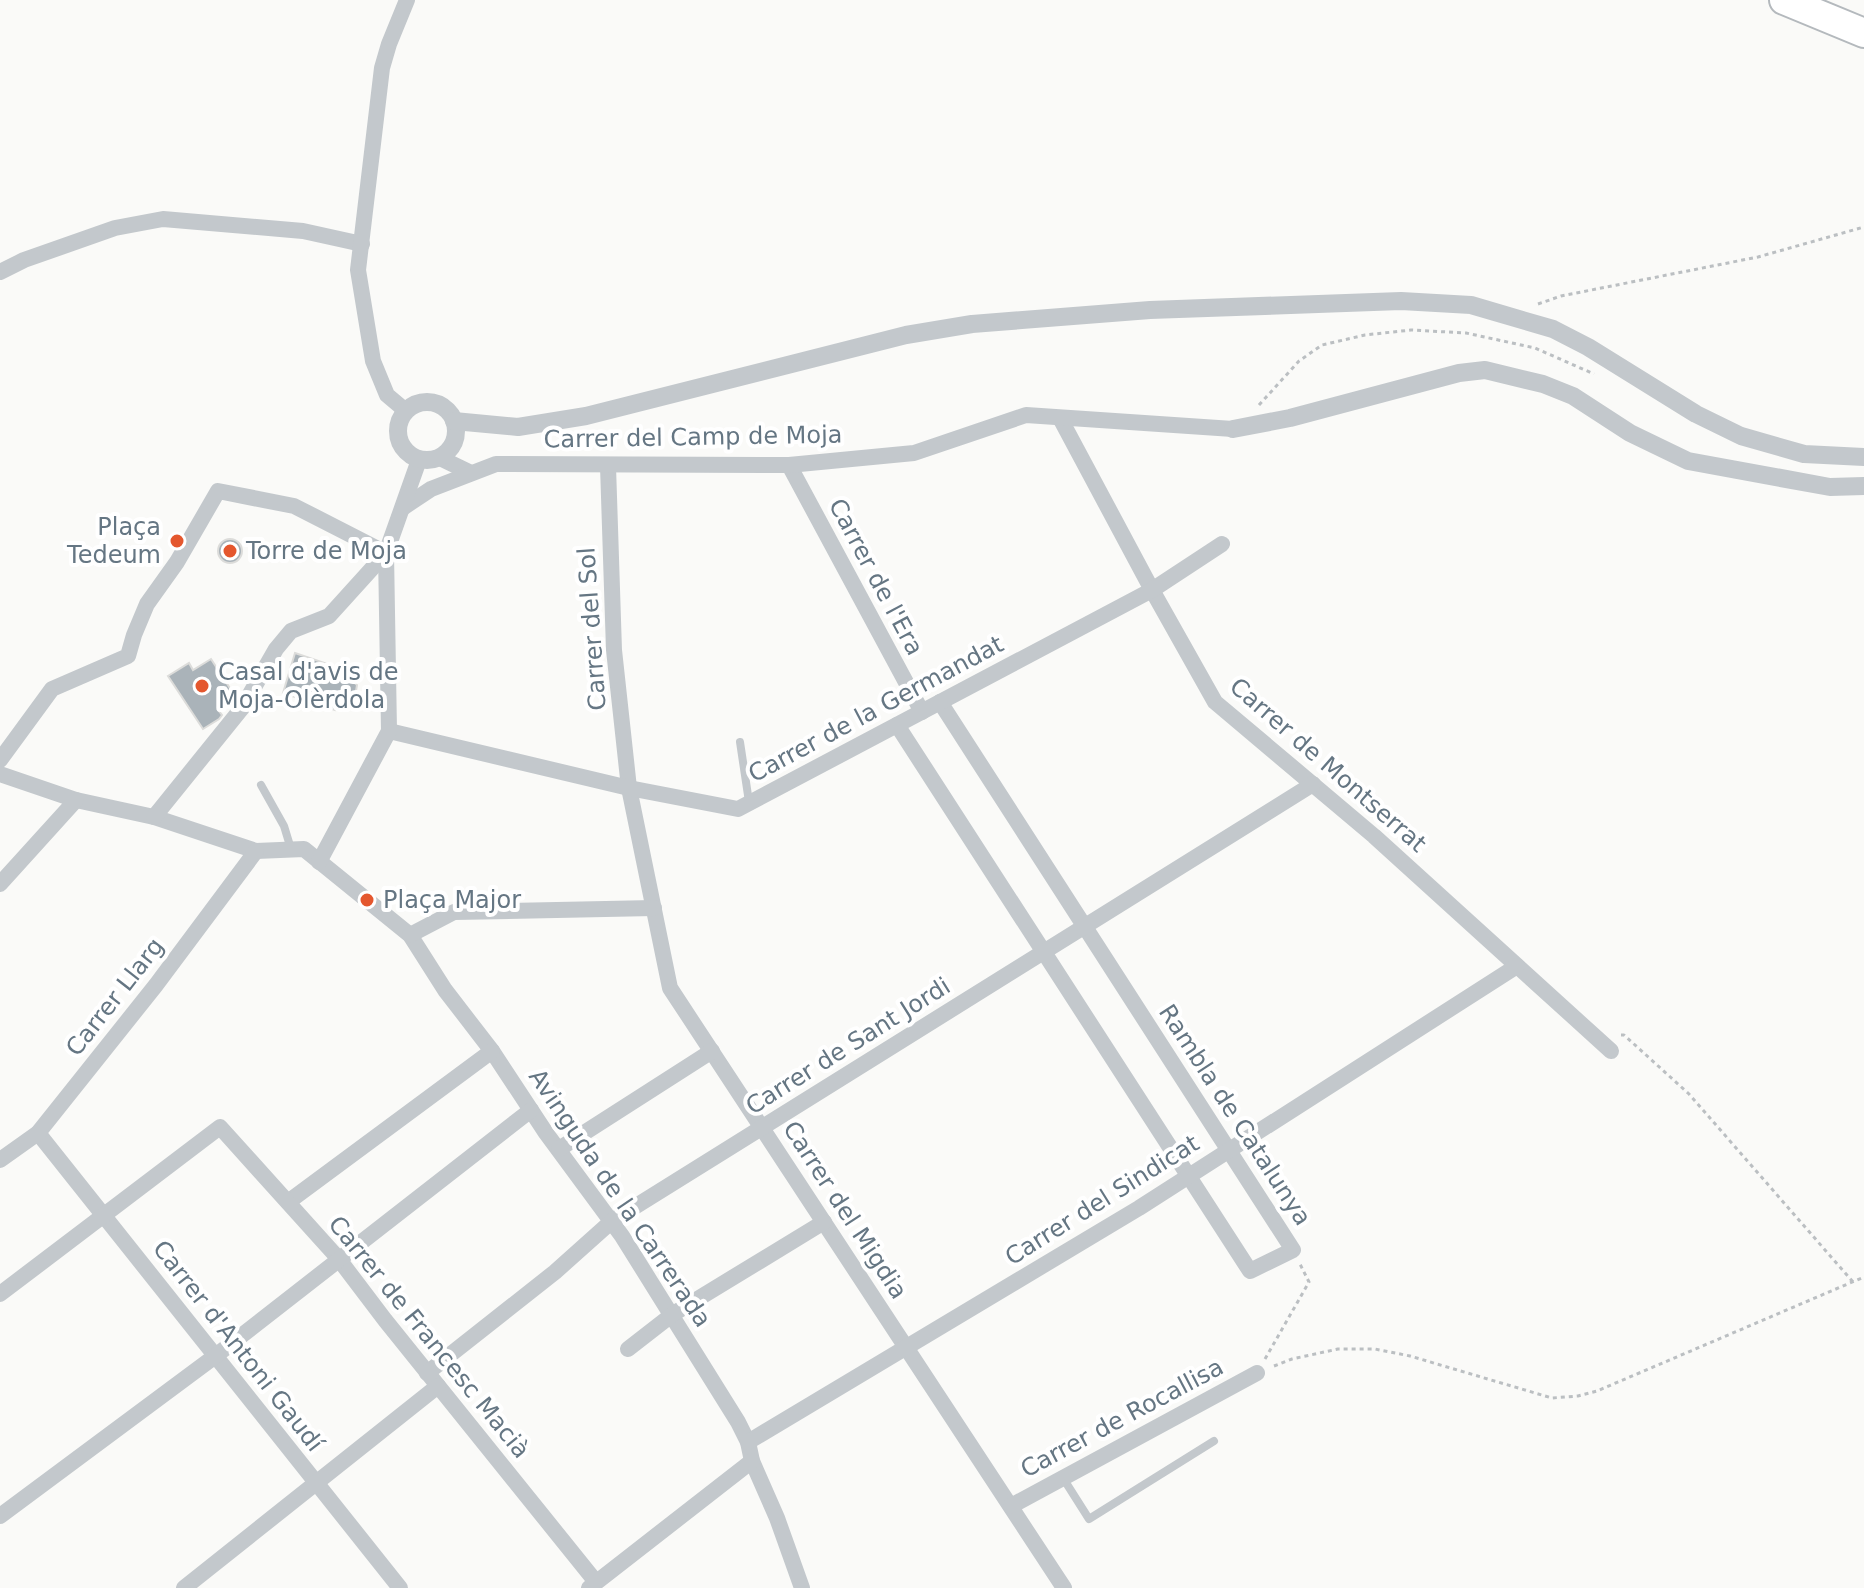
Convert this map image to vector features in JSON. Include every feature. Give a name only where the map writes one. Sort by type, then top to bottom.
[{"type":"highway","points":[[1784,0],[1864,33]]},
{"type":"street","points":[[406,411],[387,395],[373,361],[358,270],[382,68],[407,0]]},
{"type":"street","points":[[0,272],[24,260],[115,228],[163,219],[303,231],[362,244]]},
{"type":"street","points":[[454,421],[518,427],[586,416],[906,335],[1008,320],[1165,309],[1401,301],[1471,305],[1553,329],[1588,347],[1696,414],[1741,436],[1804,454],[1864,457]]},
{"type":"street","points":[[1233,429],[1290,418],[1459,373],[1485,370],[1508,373],[1573,396],[1630,433],[1688,461],[1830,487],[1864,486]]},
{"type":"street","points":[[440,458],[453,446],[454,421],[449,412],[433,403],[423,402],[406,411],[401,418],[398,435],[405,450],[419,460],[440,458],[471,473]]},
{"type":"street","name":"Carrer del Camp de Moja","points":[[404,507],[431,489],[496,464],[789,465],[914,453],[1026,415],[1233,429]]},
{"type":"street","name":"Carrer de Montserrat","points":[[1060,418],[1215,702],[1313,784],[1611,1051]]},
{"type":"street","points":[[154,817],[242,708],[276,649],[291,631],[329,616],[386,553],[419,460]]},
{"type":"street","name":"Carrer de l'Era","points":[[789,465],[922,712]]},
{"type":"street","name":"Carrer del Sol","points":[[608,466],[614,650],[629,788]]},
{"type":"street","points":[[0,760],[52,689],[128,656],[147,604],[177,562],[218,491],[294,506],[386,553]]},
{"type":"street","name":"Carrer de la Germandat","points":[[389,731],[629,788],[738,809],[1152,590],[1222,544]]},
{"type":"street","points":[[319,862],[389,731],[386,553]]},
{"type":"street","name":"Rambla de Catalunya","points":[[897,725],[1250,1271],[1293,1250],[940,702]]},
{"type":"street","points":[[0,774],[76,800],[154,817],[256,851],[304,849],[410,935],[454,912],[654,908]]},
{"type":"street","name":"Carrer de Sant Jordi","points":[[184,1588],[315,1483],[612,1221],[1313,784]]},
{"type":"street","name":"Carrer del Migdia","points":[[629,788],[670,988],[1064,1588]]},
{"type":"street","points":[[0,884],[76,800]]},
{"type":"street","name":"Carrer Llarg","points":[[0,1160],[38,1133],[156,985],[256,851]]},
{"type":"street","name":"Avinguda de la Carrerada","points":[[410,935],[445,990],[612,1221],[673,1314],[748,1442],[752,1461],[802,1588]]},
{"type":"street","name":"Carrer del Sindicat","points":[[748,1442],[1189,1176],[1517,966]]},
{"type":"street","points":[[288,1202],[492,1051]]},
{"type":"street","points":[[559,1149],[712,1051]]},
{"type":"street","points":[[0,1516],[214,1357],[531,1110]]},
{"type":"street","name":"Carrer de Francesc Macià","points":[[105,1214],[220,1127],[338,1258],[593,1585]]},
{"type":"street","name":"Carrer d'Antoni Gaudí","points":[[38,1133],[400,1588]]},
{"type":"street","points":[[0,1294],[105,1214]]},
{"type":"street","points":[[628,1349],[673,1314],[824,1222]]},
{"type":"street","name":"Carrer de Rocallisa","points":[[1011,1506],[1257,1373]]},
{"type":"street","points":[[593,1585],[752,1461]]},
{"type":"lane","points":[[740,742],[749,803]]},
{"type":"lane","points":[[261,785],[284,826],[292,850]]},
{"type":"lane","points":[[1063,1478],[1089,1519],[1214,1441]]},
{"type":"path","points":[[1508,314],[1561,296],[1758,257],[1864,227]]},
{"type":"path","points":[[1593,1034],[1624,1035],[1689,1094],[1853,1282]]},
{"type":"path","points":[[1257,1373],[1309,1282],[1293,1250]]},
{"type":"path","points":[[1257,1373],[1292,1359],[1338,1349],[1375,1349],[1410,1356],[1552,1398],[1578,1396],[1597,1391],[1864,1277]]},
{"type":"building","name":"Torre de Moja","points":[[230,539],[241,546],[242,551],[235,562],[230,563],[219,556],[218,551],[225,540]]},
{"type":"building","points":[[295,653],[348,671],[346,675],[357,685],[355,697],[344,706],[337,705],[335,710],[283,693]]},
{"type":"building","name":"Casal d'avis de Moja-Olèrdola","points":[[211,659],[235,696],[218,710],[222,715],[219,719],[203,729],[168,676],[189,663],[193,670]]},
{"type":"place","name":"Plaça Tedeum","points":[[177,541]]},
{"type":"place","name":"Torre de Moja","points":[[230,551]]},
{"type":"place","name":"Casal d'avis de Moja-Olèrdola","points":[[202,686]]},
{"type":"place","name":"Plaça Major","points":[[367,900]]}]
